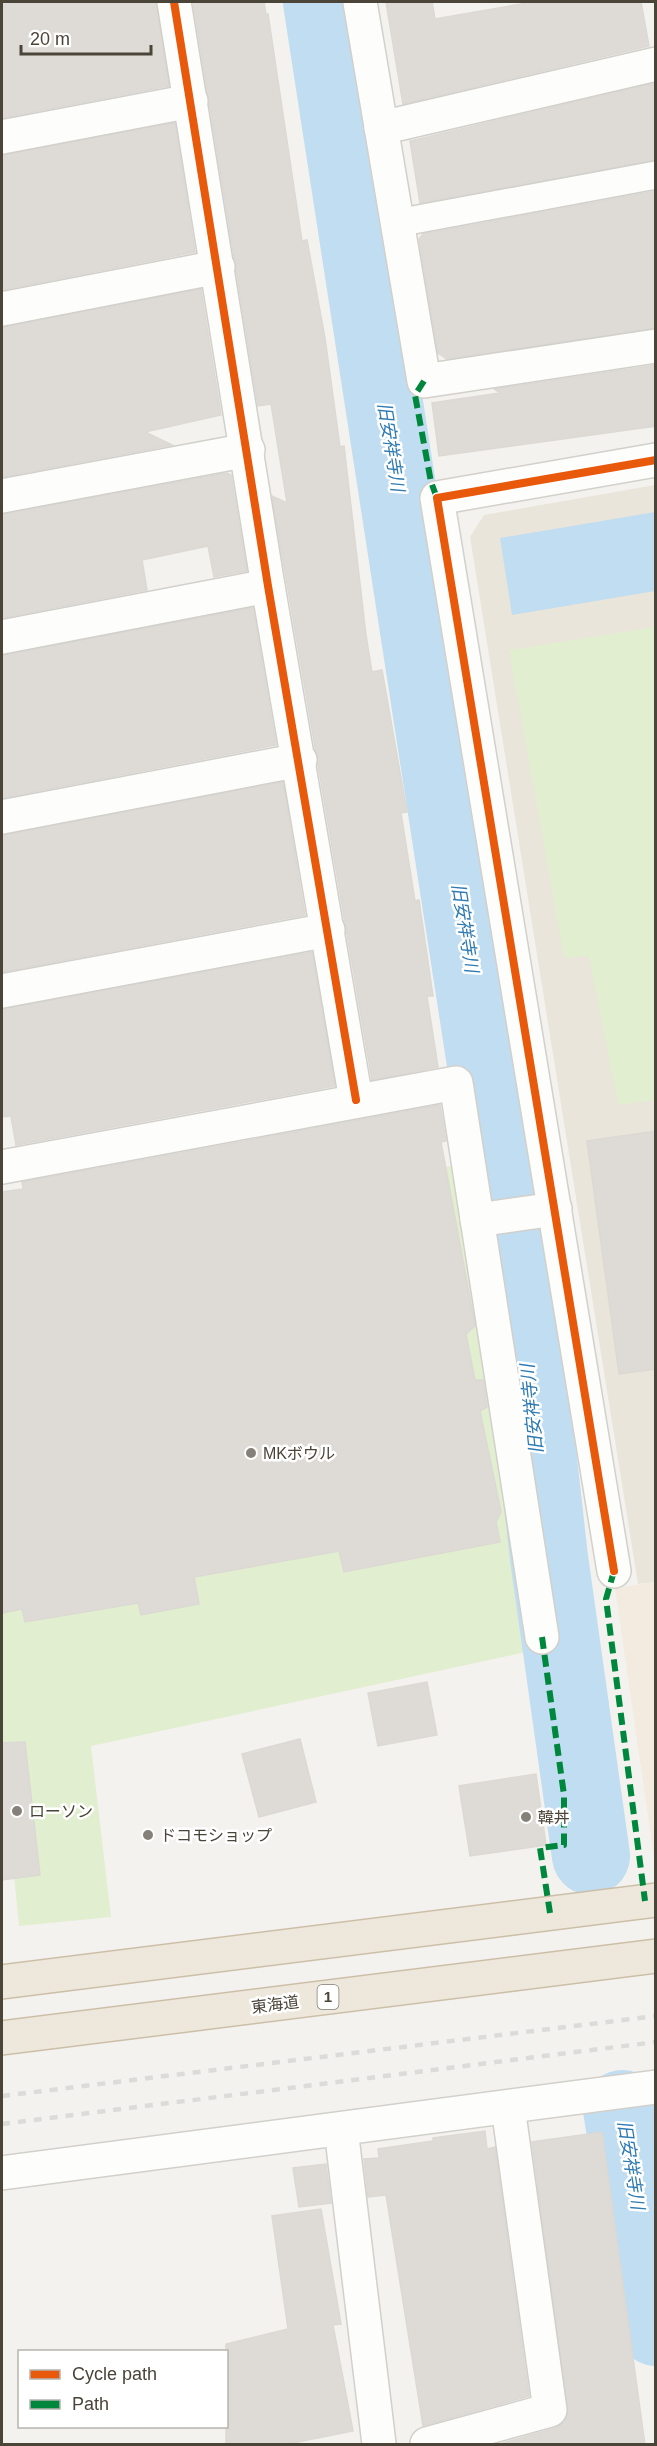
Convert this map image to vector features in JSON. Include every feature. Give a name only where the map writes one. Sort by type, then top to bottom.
[{"type":"highway","points":[[2,1982],[656,1900]]},
{"type":"highway","name":"東海道","points":[[2,2038],[656,1956]]},
{"type":"street","points":[[174,2],[248,450],[268,586],[300,760],[356,1100]]},
{"type":"street","points":[[360,2],[424,381],[656,346]]},
{"type":"street","points":[[381,128],[656,64]]},
{"type":"street","points":[[2,137],[191,101]]},
{"type":"street","points":[[2,309],[218,267]]},
{"type":"street","points":[[2,496],[248,450]]},
{"type":"street","points":[[614,1571],[437,498],[656,460]]},
{"type":"street","points":[[2,637],[268,586]]},
{"type":"street","points":[[2,818],[300,760]]},
{"type":"street","points":[[2,991],[328,930]]},
{"type":"street","points":[[2,1167],[456,1083],[542,1637]]},
{"type":"street","points":[[477,1220],[555,1209]]},
{"type":"street","points":[[2,2173],[656,2087]]},
{"type":"street","points":[[427,2445],[550,2410],[508,2107]]},
{"type":"street","points":[[340,2130],[379,2445]]},
{"type":"lane","points":[[397,223],[656,175]]},
{"type":"shaded area","points":[[655,485],[655,1582],[638,1584],[470,537],[484,515]]},
{"type":"shaded area","points":[[655,1582],[655,1858],[654,1858],[615,1588]]},
{"type":"green space","points":[[655,627],[655,1100],[618,1105],[589,956],[564,958],[509,650]]},
{"type":"green space","name":"MKボウル","points":[[457,1165],[531,1651],[91,1746],[111,1917],[19,1926],[2,1753],[2,1255]]},
{"type":"water","points":[[655,512],[655,591],[512,615],[500,538]]},
{"type":"building","points":[[2,2],[156,2],[169,86],[2,118]]},
{"type":"building","points":[[193,2],[264,2],[266,15],[268,14],[302,241],[307,240],[325,338],[340,447],[344,446],[372,672],[382,670],[407,812],[401,813],[415,901],[419,900],[433,996],[427,996],[438,1067],[372,1080],[272,496],[287,503],[271,404],[258,406]]},
{"type":"building","points":[[386,2],[432,2],[435,19],[533,2],[641,2],[649,46],[403,104]]},
{"type":"building","points":[[655,83],[656,160],[420,203],[410,141]]},
{"type":"building","points":[[175,123],[195,252],[2,290],[2,155]]},
{"type":"building","points":[[656,191],[656,328],[447,359],[438,353],[419,239],[423,234]]},
{"type":"building","points":[[201,289],[221,415],[145,432],[172,445],[2,477],[2,327]]},
{"type":"building","points":[[656,365],[656,426],[439,456],[432,403],[500,393],[494,389]]},
{"type":"building","points":[[227,473],[231,475],[247,571],[214,577],[208,546],[142,560],[147,590],[2,618],[2,514]]},
{"type":"building","points":[[253,608],[276,745],[2,798],[2,655]]},
{"type":"building","points":[[283,782],[305,915],[2,972],[2,835]]},
{"type":"building","points":[[312,952],[335,1086],[16,1145],[11,1116],[2,1117],[2,1009]]},
{"type":"building","name":"MKボウル","points":[[440,1105],[446,1141],[441,1142],[475,1326],[466,1334],[475,1380],[483,1380],[487,1407],[480,1411],[501,1512],[496,1522],[500,1542],[344,1572],[339,1551],[194,1577],[199,1604],[141,1615],[138,1603],[25,1622],[22,1609],[2,1613],[2,1192],[23,1189],[22,1182]]},
{"type":"building","points":[[656,1131],[656,1369],[619,1374],[587,1141]]},
{"type":"building","points":[[427,1682],[437,1735],[378,1746],[368,1693]]},
{"type":"building","points":[[300,1739],[316,1802],[259,1817],[242,1754]]},
{"type":"building","name":"ローソン","points":[[25,1742],[40,1875],[2,1880],[2,1743]]},
{"type":"building","points":[[536,1774],[546,1845],[470,1856],[459,1786]]},
{"type":"building","points":[[485,2131],[487,2149],[495,2147],[529,2396],[423,2426],[386,2195],[368,2197],[364,2159],[379,2158],[378,2149]]},
{"type":"building","points":[[602,2132],[645,2445],[496,2445],[555,2428],[568,2416],[532,2142]]},
{"type":"building","points":[[326,2164],[331,2203],[299,2207],[293,2168]]},
{"type":"building","points":[[321,2209],[341,2324],[333,2325],[353,2431],[283,2445],[226,2445],[228,2350],[226,2350],[226,2344],[288,2329],[272,2216]]},
{"type":"waterway","name":"旧安祥寺川","points":[[322,2],[514,1245],[549,1558],[591,1856]]},
{"type":"waterway","name":"旧安祥寺川","points":[[622,2109],[656,2327]]},
{"type":"railway","points":[[2,2096],[656,2016]]},
{"type":"railway","points":[[2,2124],[656,2042]]},
{"type":"marked path","points":[[424,381],[415,395],[431,482],[437,498]]},
{"type":"marked path","points":[[614,1571],[606,1599],[645,1901]]},
{"type":"marked path","points":[[542,1637],[564,1795],[564,1845],[540,1848],[550,1913]]},
{"type":"cycle path","points":[[174,2],[268,586],[356,1100]]},
{"type":"cycle path","points":[[614,1571],[437,498],[656,460]]},
{"type":"place","name":"MKボウル","points":[[251,1453]]},
{"type":"place","name":"ローソン","points":[[17,1811]]},
{"type":"place","name":"韓丼","points":[[526,1817]]},
{"type":"place","name":"ドコモショップ","points":[[148,1835]]}]
